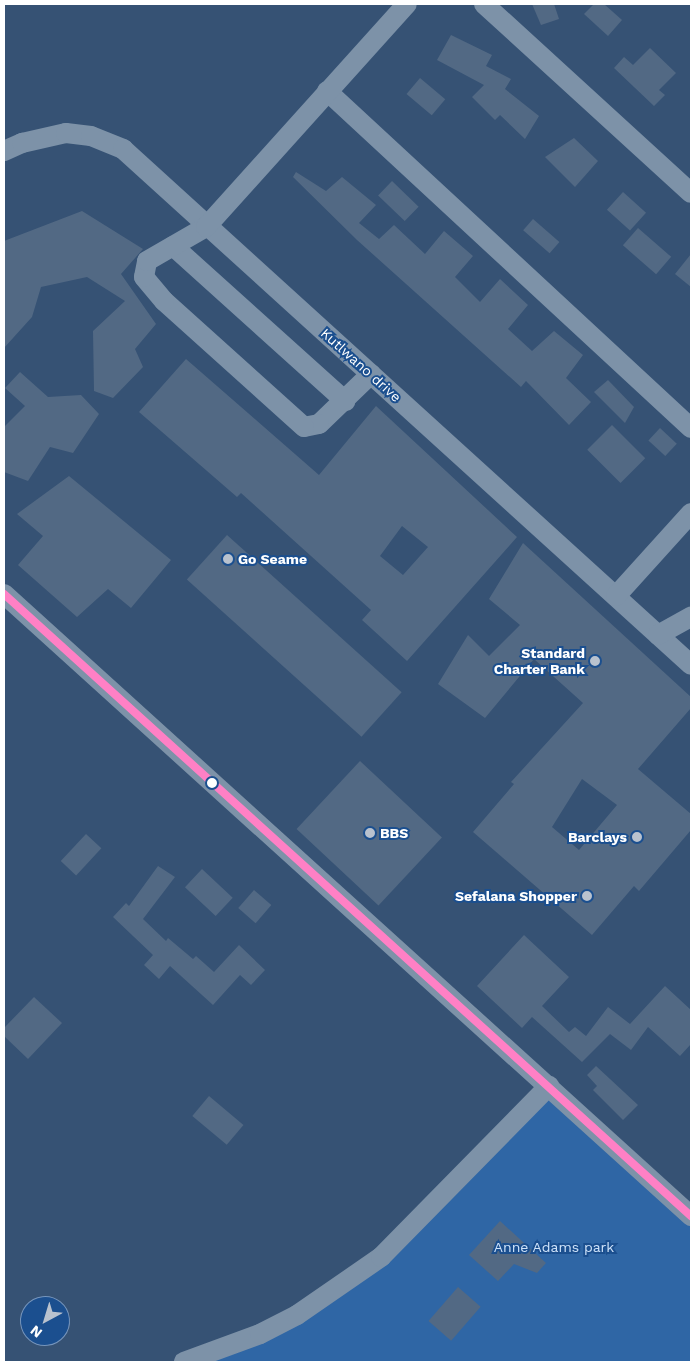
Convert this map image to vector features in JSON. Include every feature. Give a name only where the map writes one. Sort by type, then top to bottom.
[{"type":"street","points":[[371,374],[319,424],[304,427],[164,301],[144,277],[147,261],[206,227],[407,4]]},
{"type":"street","points":[[484,4],[691,193]]},
{"type":"street","points":[[327,91],[691,428]]},
{"type":"street","name":"Kutlwano drive","points":[[4,151],[22,143],[66,133],[104,139],[122,149],[691,665]]},
{"type":"street","points":[[173,246],[345,401]]},
{"type":"street","points":[[616,596],[691,513]]},
{"type":"street","points":[[4,594],[691,1216]]},
{"type":"street","points":[[658,635],[691,617]]},
{"type":"street","points":[[184,1362],[260,1334],[297,1315],[381,1257],[549,1086]]},
{"type":"green space","name":"Anne Adams park","points":[[549,1086],[691,1216],[691,1362],[187,1362],[260,1334],[400,1239]]},
{"type":"building","points":[[532,4],[554,4],[559,19],[541,25]]},
{"type":"building","points":[[594,4],[604,4],[622,20],[608,36],[584,14]]},
{"type":"building","points":[[451,35],[492,55],[486,66],[511,79],[505,89],[539,116],[525,139],[500,115],[495,120],[472,97],[484,85],[437,60]]},
{"type":"building","points":[[650,48],[676,73],[659,90],[665,95],[654,106],[614,68],[624,57],[633,65]]},
{"type":"building","points":[[420,78],[445,99],[432,115],[407,94]]},
{"type":"building","points":[[574,138],[598,161],[575,187],[545,157]]},
{"type":"building","points":[[296,172],[326,191],[342,177],[376,205],[359,223],[379,239],[394,225],[425,254],[444,231],[473,256],[455,277],[480,302],[500,279],[528,305],[508,329],[532,351],[554,331],[583,355],[566,378],[591,402],[569,425],[526,381],[521,387],[357,240],[293,177]]},
{"type":"building","points":[[392,181],[419,207],[405,221],[378,195]]},
{"type":"building","points":[[623,192],[646,213],[630,231],[607,210]]},
{"type":"building","points":[[82,211],[143,249],[121,274],[156,324],[135,349],[143,367],[113,398],[94,391],[93,331],[125,301],[87,277],[41,287],[32,317],[4,348],[4,241]]},
{"type":"building","points":[[533,219],[559,242],[550,253],[523,230]]},
{"type":"building","points":[[638,228],[671,257],[656,274],[623,245]]},
{"type":"building","points":[[691,254],[691,287],[675,274]]},
{"type":"building","points":[[186,359],[319,475],[376,406],[517,537],[407,661],[362,620],[371,610],[241,493],[237,497],[139,412]],"holes":[[[402,526],[428,547],[403,575],[380,556]]]},
{"type":"building","points":[[20,372],[48,397],[81,395],[99,414],[73,453],[50,447],[28,481],[4,472],[4,427],[25,406],[5,388]]},
{"type":"building","points":[[608,380],[634,407],[625,423],[594,392]]},
{"type":"building","points":[[612,425],[645,458],[620,483],[587,450]]},
{"type":"building","points":[[660,428],[677,444],[665,456],[648,440]]},
{"type":"building","points":[[69,476],[171,560],[131,608],[108,589],[77,617],[18,565],[43,536],[17,514]]},
{"type":"building","points":[[227,535],[402,692],[361,737],[187,580]]},
{"type":"building","points":[[523,543],[691,697],[691,708],[638,769],[691,814],[691,830],[639,891],[634,886],[592,935],[473,832],[514,784],[511,782],[583,703],[534,659],[485,718],[438,684],[468,635],[489,656],[520,625],[489,599]],"holes":[[[582,779],[617,805],[579,850],[552,827]]]},
{"type":"building","name":"BBS","points":[[360,761],[442,837],[378,905],[297,829]]},
{"type":"building","points":[[86,834],[101,848],[76,875],[61,861]]},
{"type":"building","points":[[158,866],[175,877],[143,919],[166,941],[168,938],[193,959],[196,956],[214,972],[239,945],[265,970],[251,985],[240,975],[213,1005],[170,966],[159,979],[144,965],[153,955],[113,917],[126,903],[129,906]]},
{"type":"building","points":[[202,869],[233,898],[216,916],[185,887]]},
{"type":"building","points":[[254,890],[271,905],[256,923],[238,908]]},
{"type":"building","points":[[524,935],[569,977],[542,1006],[569,1032],[575,1027],[586,1036],[608,1007],[630,1024],[665,986],[691,1010],[691,1044],[680,1056],[648,1027],[631,1050],[610,1034],[582,1062],[532,1017],[522,1028],[477,986]]},
{"type":"building","points":[[34,997],[62,1023],[28,1059],[4,1036],[4,1028]]},
{"type":"building","points":[[596,1066],[638,1105],[623,1120],[593,1090],[597,1086],[587,1075]]},
{"type":"building","points":[[209,1096],[243,1125],[227,1145],[192,1116]]},
{"type":"building","points":[[500,1221],[546,1263],[537,1273],[514,1264],[498,1281],[469,1255]]},
{"type":"building","points":[[458,1287],[481,1307],[451,1341],[428,1321]]},
{"type":"transit line","points":[[4,594],[691,1216]]},
{"type":"place","name":"Go Seame","points":[[228,559]]},
{"type":"place","name":"Standard Charter Bank","points":[[595,661]]},
{"type":"place","name":"BBS","points":[[370,833]]},
{"type":"place","name":"Barclays","points":[[637,837]]},
{"type":"place","name":"Sefalana Shopper","points":[[587,896]]}]
